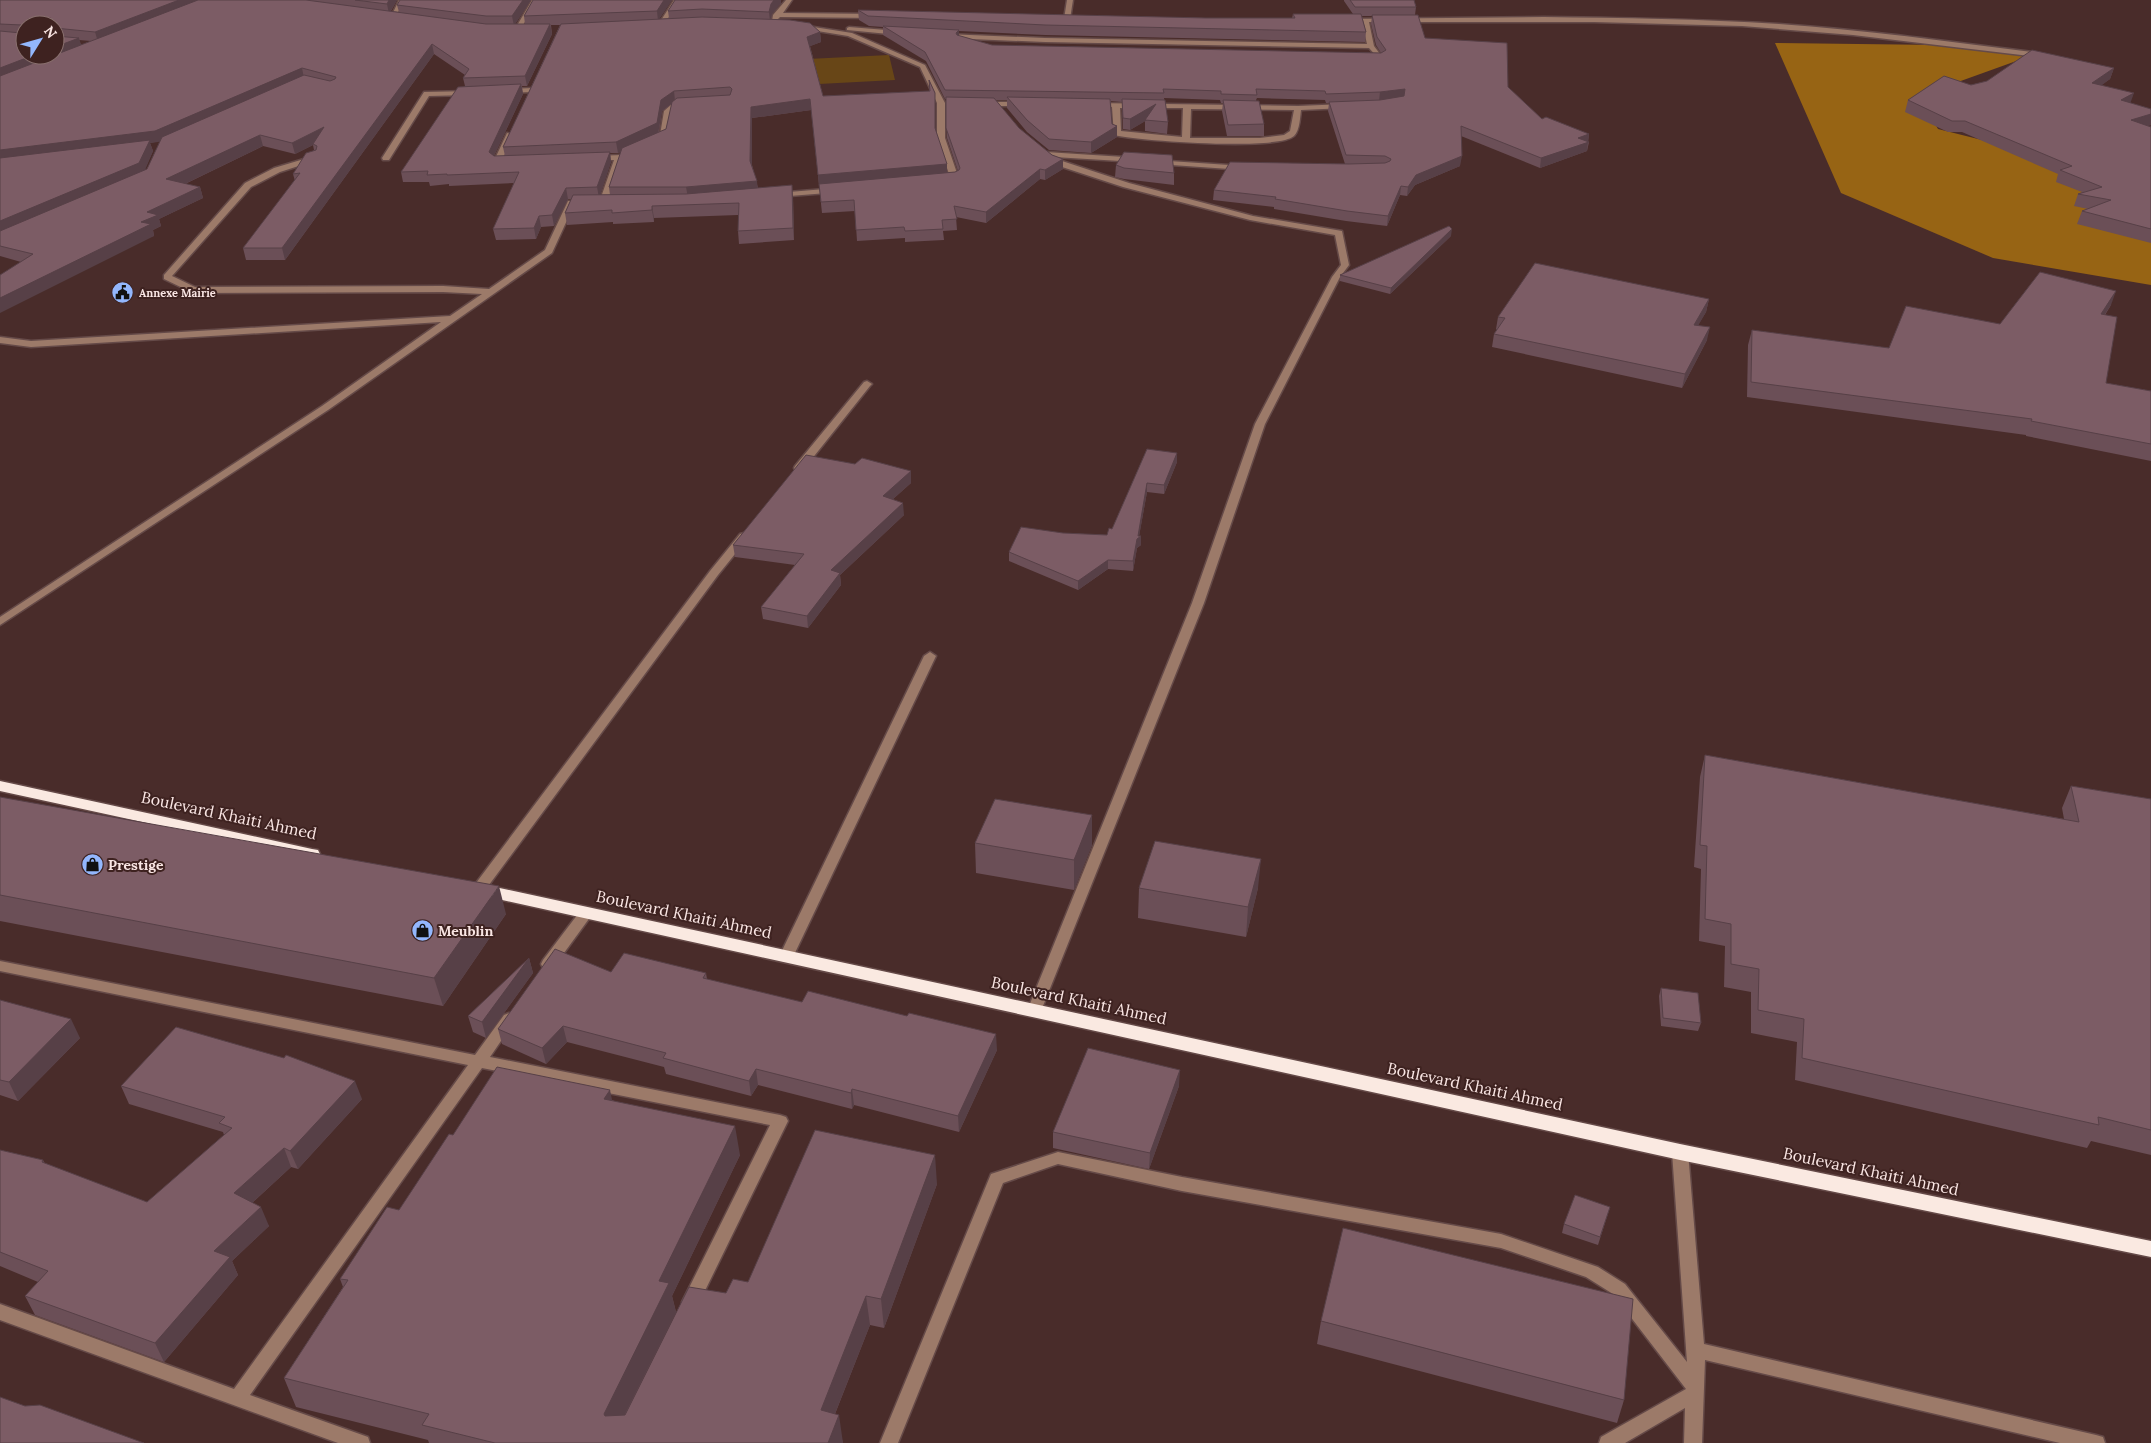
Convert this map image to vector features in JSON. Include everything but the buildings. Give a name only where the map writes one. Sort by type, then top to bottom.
[{"type":"highway","name":"Boulevard Khaiti Ahmed","points":[[0,786],[332,858]]},
{"type":"highway","name":"Boulevard Khaiti Ahmed","points":[[458,886],[1680,1152],[2151,1249]]},
{"type":"street","points":[[392,18],[402,0]]},
{"type":"street","points":[[519,29],[535,0]]},
{"type":"street","points":[[661,25],[677,0]]},
{"type":"street","points":[[762,25],[777,25],[776,15],[789,0]]},
{"type":"street","points":[[1067,19],[1070,0]]},
{"type":"street","points":[[776,15],[883,16]]},
{"type":"street","points":[[384,17],[401,19]]},
{"type":"street","points":[[1057,18],[1077,19]]},
{"type":"street","points":[[1335,20],[1742,24],[1876,35],[2039,54]]},
{"type":"street","points":[[1365,20],[1371,46],[1380,58],[1370,58]]},
{"type":"street","points":[[905,33],[791,26],[850,34],[923,66],[945,103],[941,138],[955,179],[937,181]]},
{"type":"street","points":[[973,45],[934,35],[1044,40],[1371,46]]},
{"type":"street","points":[[526,99],[535,82]]},
{"type":"street","points":[[493,92],[531,90]]},
{"type":"street","points":[[386,158],[426,94],[474,92]]},
{"type":"street","points":[[645,146],[664,136],[668,111],[676,105],[693,104]]},
{"type":"street","points":[[978,104],[1027,104]]},
{"type":"street","points":[[997,104],[1008,116]]},
{"type":"street","points":[[1086,105],[1298,108],[1352,106]]},
{"type":"street","points":[[1116,105],[1117,133],[1186,140],[1282,140],[1293,133],[1298,108]]},
{"type":"street","points":[[1186,140],[1187,106]]},
{"type":"street","points":[[514,126],[497,163],[516,162]]},
{"type":"street","points":[[1034,1011],[1198,603],[1260,424],[1336,277],[1345,265],[1339,233],[1253,218],[1135,187],[1056,162],[1044,152],[1143,161]]},
{"type":"street","points":[[582,159],[619,157],[628,154]]},
{"type":"street","points":[[0,622],[325,408],[549,251],[571,203],[599,203],[619,157]]},
{"type":"street","points":[[314,158],[277,170],[248,184],[167,277],[192,290],[443,289],[489,292]]},
{"type":"street","points":[[1152,161],[1248,168]]},
{"type":"street","points":[[766,196],[844,190]]},
{"type":"street","points":[[0,340],[31,344],[451,319]]},
{"type":"street","points":[[794,475],[867,384]]},
{"type":"street","points":[[478,890],[714,573],[751,528]]},
{"type":"street","points":[[786,957],[930,656]]},
{"type":"street","points":[[540,976],[586,913]]},
{"type":"street","points":[[0,966],[780,1121],[684,1318]]},
{"type":"street","points":[[238,1397],[517,1007]]},
{"type":"street","points":[[1680,1152],[1696,1350],[1694,1443]]},
{"type":"street","points":[[889,1443],[997,1179],[1058,1158],[1182,1184],[1501,1241],[1592,1272],[1618,1288],[1695,1390]]},
{"type":"street","points":[[0,1312],[361,1443]]},
{"type":"street","points":[[1696,1350],[2096,1443]]},
{"type":"street","points":[[1608,1443],[1695,1390]]},
{"type":"shaded area","points":[[1775,43],[1939,45],[2033,55],[1919,96],[1938,129],[2022,150],[2151,231],[2151,285],[1993,258],[1841,193]]},
{"type":"shaded area","points":[[889,55],[895,80],[725,89],[724,63]]},
{"type":"place","name":"Annexe Mairie","points":[[123,293]]},
{"type":"place","name":"Prestige","points":[[92,865]]},
{"type":"place","name":"Meublin","points":[[422,931]]}]
